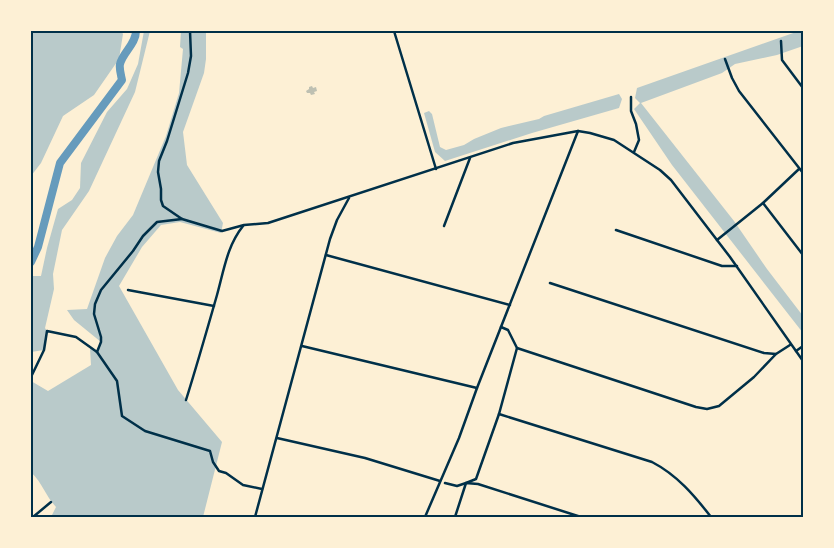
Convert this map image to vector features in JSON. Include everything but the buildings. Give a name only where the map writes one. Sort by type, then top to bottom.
[{"type":"street","points":[[190,31],[191,56],[188,73],[168,141],[159,161],[158,172],[163,206],[182,219],[222,231],[244,225],[268,222],[513,143],[578,131],[590,133],[614,140],[660,170],[670,180],[737,266],[803,361]]},
{"type":"street","points":[[394,31],[436,169]]},
{"type":"street","points":[[780,41],[782,60],[803,88]]},
{"type":"street","points":[[725,59],[739,91],[803,173]]},
{"type":"street","points":[[631,97],[631,111],[639,140],[634,152]]},
{"type":"street","points":[[425,517],[459,438],[578,131]]},
{"type":"street","points":[[444,226],[470,158]]},
{"type":"street","points":[[717,240],[763,203],[800,169]]},
{"type":"street","points":[[255,517],[326,255],[338,220],[350,197]]},
{"type":"street","points":[[763,203],[803,255]]},
{"type":"street","points":[[97,352],[101,337],[94,314],[95,304],[101,290],[143,236],[157,222],[182,219]]},
{"type":"street","points":[[186,400],[230,247],[235,236],[244,225]]},
{"type":"street","points":[[616,230],[722,266],[737,266]]},
{"type":"street","points":[[326,255],[510,305]]},
{"type":"street","points":[[550,282],[764,353],[776,354]]},
{"type":"street","points":[[128,290],[214,306]]},
{"type":"street","points":[[445,483],[457,486],[476,479],[499,414],[517,348],[508,330],[501,327]]},
{"type":"street","points":[[31,378],[44,350],[47,331],[76,337],[97,352],[117,381],[122,416],[145,431],[210,451],[213,462],[219,471],[226,473],[243,485],[262,489]]},
{"type":"street","points":[[517,348],[696,408],[708,409],[719,406],[754,378],[776,354],[790,344]]},
{"type":"street","points":[[302,346],[477,388]]},
{"type":"street","points":[[796,352],[803,346]]},
{"type":"street","points":[[499,414],[652,462],[668,470],[680,481],[695,496],[711,517]]},
{"type":"street","points":[[277,438],[365,458],[440,481]]},
{"type":"street","points":[[455,517],[466,483]]},
{"type":"street","points":[[466,483],[478,484],[581,517]]},
{"type":"street","points":[[33,517],[51,502]]},
{"type":"shaded area","points":[[31,31],[121,31],[123,34],[119,59],[94,95],[63,116],[41,163],[31,176]]},
{"type":"shaded area","points":[[144,31],[150,31],[135,92],[89,191],[62,230],[53,274],[54,289],[45,328],[47,331],[44,350],[31,352],[31,276],[41,276],[58,209],[72,200],[80,188],[81,163],[107,112],[127,89],[138,64]]},
{"type":"shaded area","points":[[181,31],[206,31],[204,73],[183,132],[187,165],[223,223],[221,233],[180,222],[161,225],[142,247],[119,286],[178,390],[222,442],[203,517],[51,517],[56,507],[31,472],[31,381],[48,391],[91,365],[90,348],[97,352],[101,342],[74,320],[67,310],[87,309],[105,258],[117,236],[133,215],[166,136],[179,93],[183,49],[180,47]]},
{"type":"shaded area","points":[[803,31],[803,46],[777,55],[735,64],[722,73],[641,103],[734,221],[767,269],[803,316],[803,333],[672,165],[634,109],[640,103],[635,98],[637,88]]},
{"type":"shaded area","points":[[619,94],[622,99],[619,108],[445,161],[435,152],[424,113],[429,111],[432,114],[440,147],[446,150],[464,145],[501,128],[539,119]]},
{"type":"waterway","points":[[31,262],[38,247],[60,163],[122,80],[120,64],[134,40],[136,31]]}]
